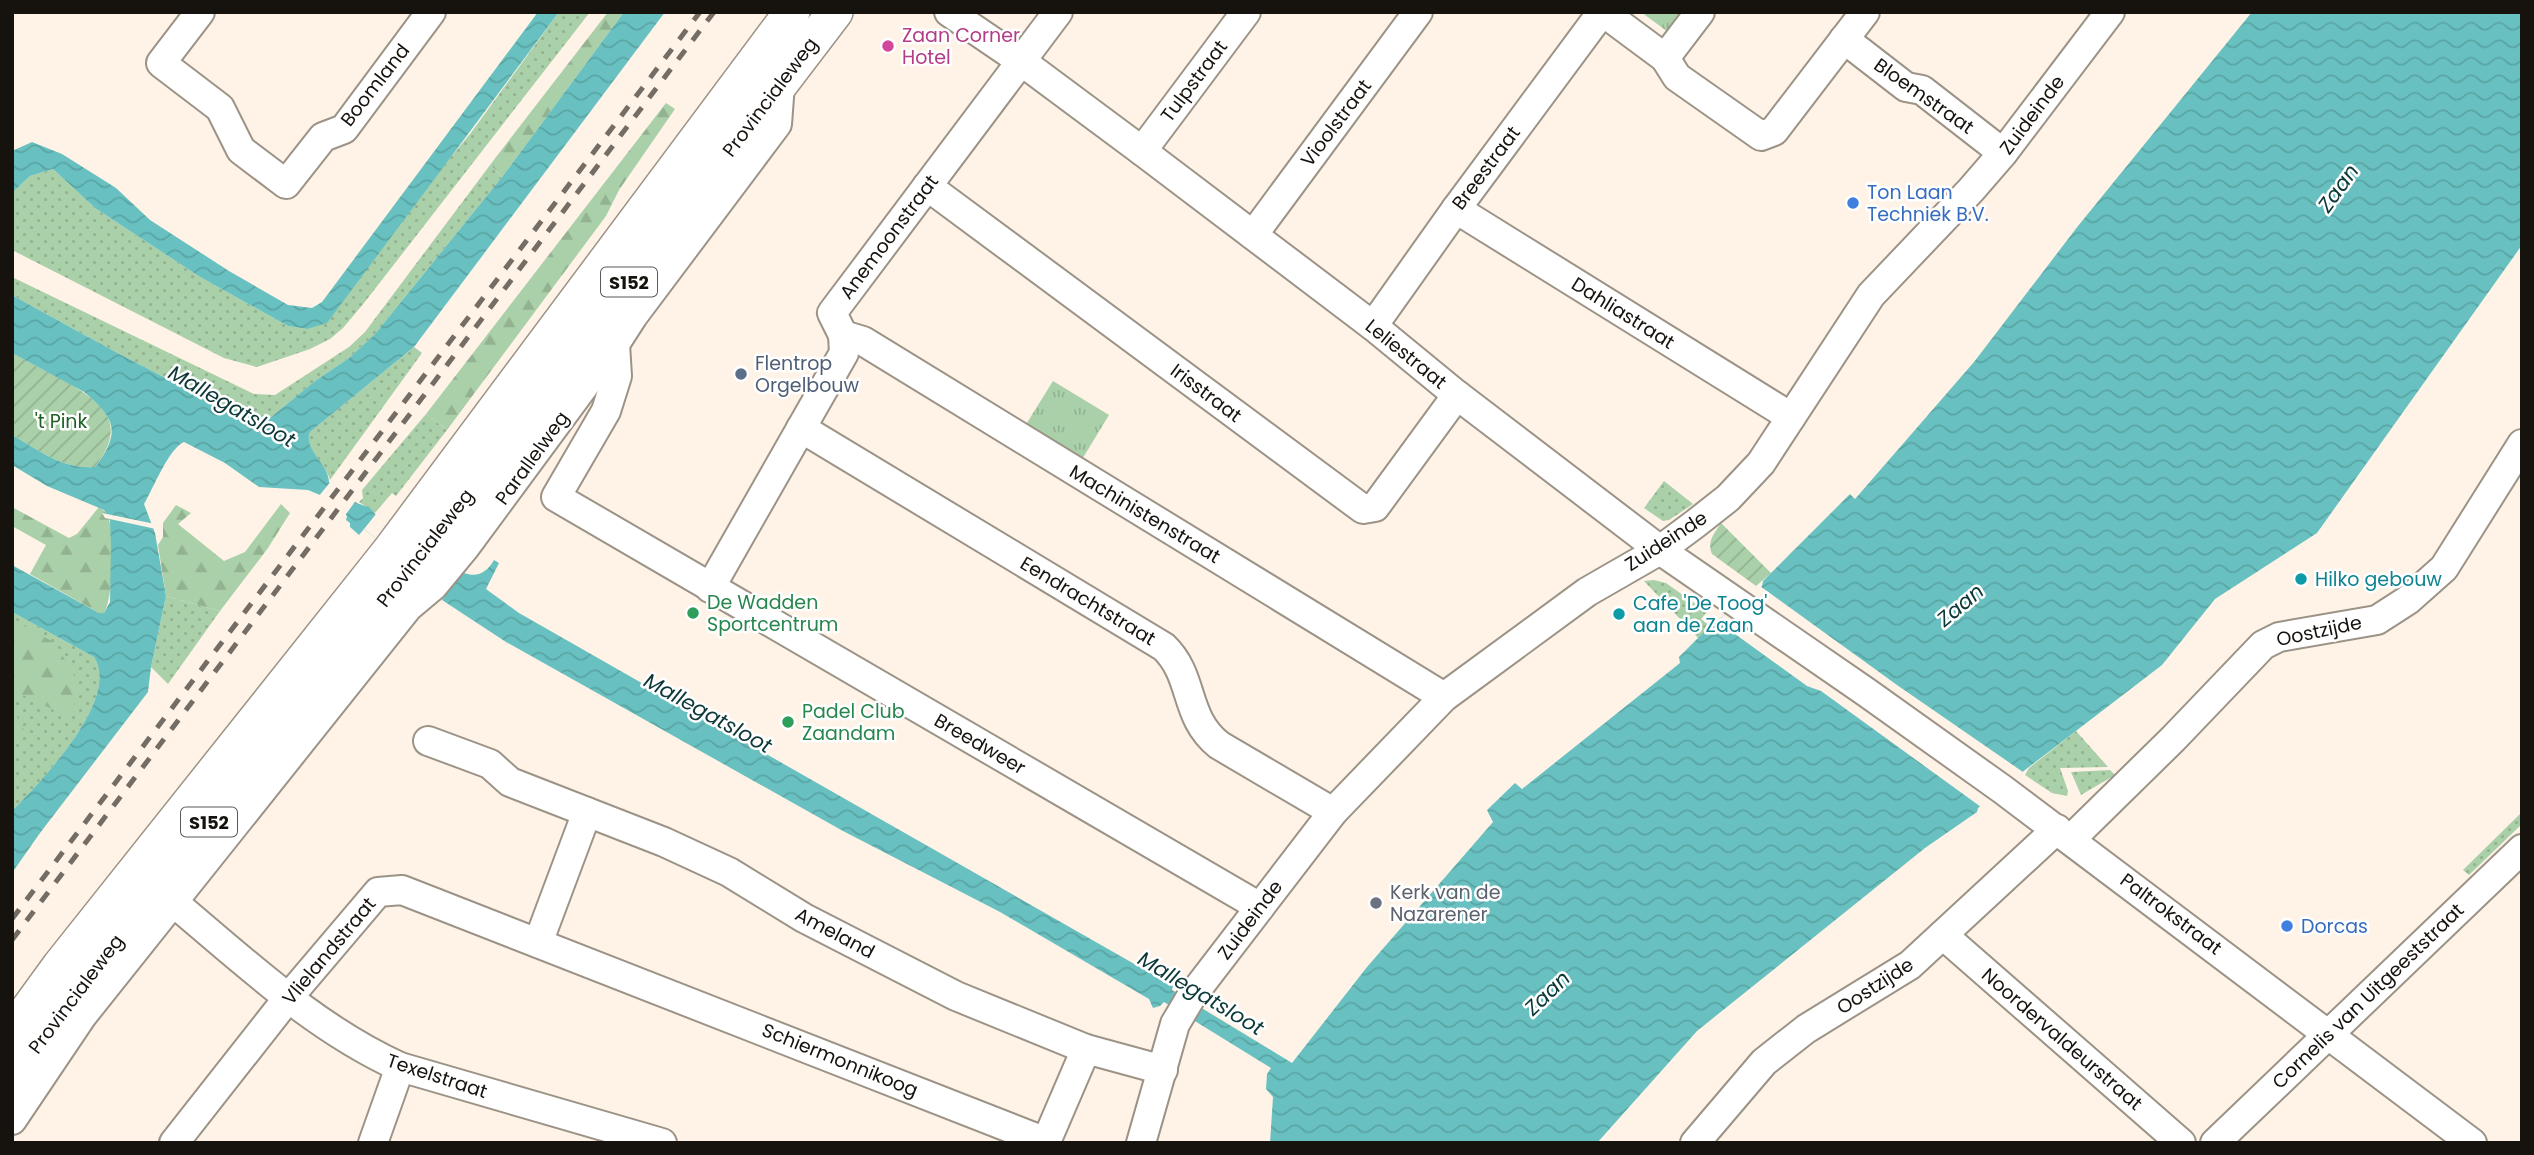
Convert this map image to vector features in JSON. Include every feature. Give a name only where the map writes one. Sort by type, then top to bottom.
[{"type":"main road","name":"Provincialeweg","points":[[12,1032],[60,966],[418,560],[792,12]]},
{"type":"main road","name":"Provincialeweg","points":[[12,1080],[83,980],[418,560],[835,12]]},
{"type":"street","name":"Boomland","points":[[200,12],[161,63],[220,108],[241,150],[286,184],[323,136],[344,129],[431,12]]},
{"type":"street","name":"Leliestraat","points":[[949,12],[1142,150],[1660,550],[1866,692]]},
{"type":"street","name":"Anemoonstraat","points":[[710,588],[844,353],[843,335],[832,313],[1058,12]]},
{"type":"street","name":"Tulpstraat","points":[[1142,150],[1246,12]]},
{"type":"street","name":"Vioolstraat","points":[[1253,235],[1418,12]]},
{"type":"street","points":[[1603,12],[1665,58],[1677,77],[1755,134],[1765,136],[1774,131],[1865,12]]},
{"type":"street","name":"Breestraat","points":[[1373,326],[1456,209],[1603,12]]},
{"type":"street","points":[[1665,58],[1700,12]]},
{"type":"street","name":"Zuideinde","points":[[1141,1143],[1175,1024],[1191,996],[1333,812],[1444,697],[1587,592],[1660,550],[1728,498],[1761,463],[1871,295],[2003,153],[2110,12]]},
{"type":"street","name":"Bloemstraat","points":[[1844,39],[1906,87],[1922,90],[2003,153]]},
{"type":"street","name":"Parallelweg","points":[[418,560],[615,344],[632,316],[777,124],[780,83]]},
{"type":"street","name":"Irisstraat","points":[[927,186],[1363,509],[1375,507],[1457,395]]},
{"type":"street","name":"Dahliastraat","points":[[1456,209],[1791,417]]},
{"type":"street","name":"Machinistenstraat","points":[[843,335],[863,341],[1444,697]]},
{"type":"street","name":"Parallelweg","points":[[556,497],[606,411],[617,376],[615,344]]},
{"type":"street","name":"Eendrachtstraat","points":[[801,428],[1164,647],[1175,658],[1184,675],[1198,721],[1207,735],[1219,745],[1333,812]]},
{"type":"street","name":"Oostzijde","points":[[1695,1143],[1764,1062],[1784,1045],[1910,965],[2173,739],[2263,645],[2279,637],[2376,620],[2408,600],[2444,568],[2513,480],[2522,444]]},
{"type":"street","name":"Breedweer","points":[[556,497],[1260,907]]},
{"type":"street","name":"Provincialeweg","points":[[12,1120],[82,1016],[400,617],[418,560]]},
{"type":"street","name":"Paltrokstraat","points":[[1866,692],[2064,834],[2472,1143]]},
{"type":"street","name":"Ameland","points":[[428,741],[490,764],[510,782],[664,842],[729,872],[804,918],[956,996],[1086,1049],[1163,1070]]},
{"type":"street","points":[[538,943],[587,812]]},
{"type":"street","name":"Cornelis van Uitgeeststraat","points":[[2215,1143],[2522,849]]},
{"type":"street","name":"Vlielandstraat","points":[[174,1143],[288,998],[378,892],[402,890],[538,943]]},
{"type":"street","name":"Texelstraat","points":[[173,902],[288,998],[372,1054],[400,1067],[662,1143]]},
{"type":"street","name":"Noordervaldeurstraat","points":[[1943,935],[2181,1143]]},
{"type":"street","name":"Schiermonnikoog","points":[[538,943],[1046,1142],[1086,1049]]},
{"type":"street","points":[[373,1143],[400,1067]]},
{"type":"green space","points":[[559,12],[590,12],[364,303],[343,328],[330,339],[310,349],[257,367],[224,358],[12,250],[12,193],[30,176],[53,169],[95,208],[200,277],[288,326],[307,329],[470,134]]},
{"type":"green space","points":[[608,12],[624,12],[502,177],[493,168],[493,161]]},
{"type":"green space","points":[[1641,12],[1683,12],[1668,32]]},
{"type":"green space","points":[[666,103],[675,109],[619,190],[606,216],[447,430],[426,414]]},
{"type":"green space","points":[[493,161],[493,168],[502,177],[375,334],[349,358],[315,381],[271,417],[241,412],[198,394],[12,295],[12,277],[254,394],[275,395],[349,347],[365,332]]},
{"type":"green space","points":[[414,347],[422,353],[330,480],[312,450],[310,432]]},
{"type":"green space","name":"'t Pink","points":[[12,353],[76,388],[99,405],[110,425],[110,438],[95,467],[61,462],[12,435]]},
{"type":"green space","points":[[1053,381],[1109,415],[1081,461],[1025,426]]},
{"type":"green space","points":[[426,414],[447,430],[396,496],[392,493],[375,513],[359,502],[363,498],[362,490]]},
{"type":"green space","points":[[1664,481],[1693,504],[1663,521],[1644,508]]},
{"type":"green space","points":[[281,504],[290,513],[268,548],[220,611],[166,596],[158,545],[163,537],[163,523],[176,505],[191,513],[178,524],[224,561],[245,552]]},
{"type":"green space","points":[[12,507],[69,538],[77,534],[99,507],[104,511],[111,528],[112,553],[111,582],[104,613],[99,613],[30,574],[46,545],[12,526]]},
{"type":"green space","points":[[1721,523],[1771,573],[1756,586],[1712,554],[1711,541]]},
{"type":"green space","points":[[1644,581],[1666,583],[1707,612],[1701,619],[1710,626],[1699,639]]},
{"type":"green space","points":[[166,596],[220,611],[168,684],[151,667]]},
{"type":"green space","points":[[12,612],[94,657],[99,675],[97,695],[74,739],[12,811]]},
{"type":"green space","points":[[12,619],[55,643],[82,689],[64,719],[52,709],[12,690]]},
{"type":"green space","points":[[12,707],[24,730],[15,743],[12,741]]},
{"type":"green space","points":[[2076,731],[2108,767],[2060,768],[2068,791],[2067,796],[2052,793],[2025,775],[2029,768]]},
{"type":"green space","points":[[2110,770],[2115,775],[2081,795],[2071,772]]},
{"type":"green space","points":[[2522,812],[2522,824],[2469,875],[2463,870]]},
{"type":"water","points":[[538,12],[559,12],[327,323],[307,329],[288,326],[200,277],[95,208],[53,169],[30,176],[12,193],[12,151],[32,142],[62,154],[116,188],[150,220],[229,271],[288,305],[312,308],[322,302]]},
{"type":"water","name":"Zaan","points":[[624,12],[665,12],[414,347],[310,432],[310,445],[325,469],[329,482],[357,503],[370,508],[457,580],[464,573],[482,573],[494,560],[499,563],[486,589],[519,613],[1173,986],[1172,990],[1292,1063],[1367,967],[1493,822],[1487,810],[1515,783],[1522,789],[1680,663],[1679,657],[1710,626],[1762,586],[1763,581],[1850,494],[1855,499],[1974,362],[2078,226],[2252,12],[2522,12],[2522,245],[2317,533],[2215,599],[2162,665],[2025,770],[1978,808],[1977,812],[1925,848],[1697,1031],[1597,1143],[1270,1143],[1273,1097],[1266,1089],[1267,1074],[1271,1068],[1164,1002],[1153,1008],[1149,999],[1000,912],[843,831],[506,642],[442,600],[445,595],[364,529],[359,535],[350,527],[347,516],[320,495],[308,490],[259,487],[225,463],[184,442],[167,460],[144,504],[155,533],[166,596],[148,692],[12,873],[12,811],[74,739],[97,695],[99,675],[94,657],[12,612],[12,565],[99,613],[104,613],[110,602],[111,545],[110,521],[104,510],[47,486],[12,465],[12,435],[61,462],[95,467],[109,445],[111,426],[103,410],[84,392],[12,353],[12,295],[198,394],[241,412],[271,417],[315,381],[349,358],[375,334],[502,177]]},
{"type":"pier","points":[[332,480],[357,499],[344,517],[318,497]]},
{"type":"pier","points":[[102,513],[155,524],[156,529],[105,518]]},
{"type":"pier","points":[[376,514],[458,580],[445,595],[364,529]]},
{"type":"pier","points":[[1760,586],[2023,772],[1981,807],[1821,691],[1807,686],[1717,621]]},
{"type":"railway","points":[[12,919],[700,12]]},
{"type":"railway","points":[[12,940],[714,12]]},
{"type":"place","name":"Zaan Corner Hotel","points":[[888,46]]},
{"type":"place","name":"Ton Laan Techniek B.V.","points":[[1853,203]]},
{"type":"place","name":"Flentrop Orgelbouw","points":[[741,374]]},
{"type":"place","name":"Hilko gebouw","points":[[2301,579]]},
{"type":"place","name":"De Wadden Sportcentrum","points":[[693,613]]},
{"type":"place","name":"Cafe 'De Toog' aan de Zaan","points":[[1619,614]]},
{"type":"place","name":"Padel Club Zaandam","points":[[788,722]]},
{"type":"place","name":"Kerk van de Nazarener","points":[[1376,903]]},
{"type":"place","name":"Dorcas","points":[[2287,926]]},
{"type":"water label","name":"Mallegatsloot","points":[[232,406]]},
{"type":"water label","name":"Mallegatsloot","points":[[708,713]]},
{"type":"water label","name":"Mallegatsloot","points":[[1201,993]]}]
